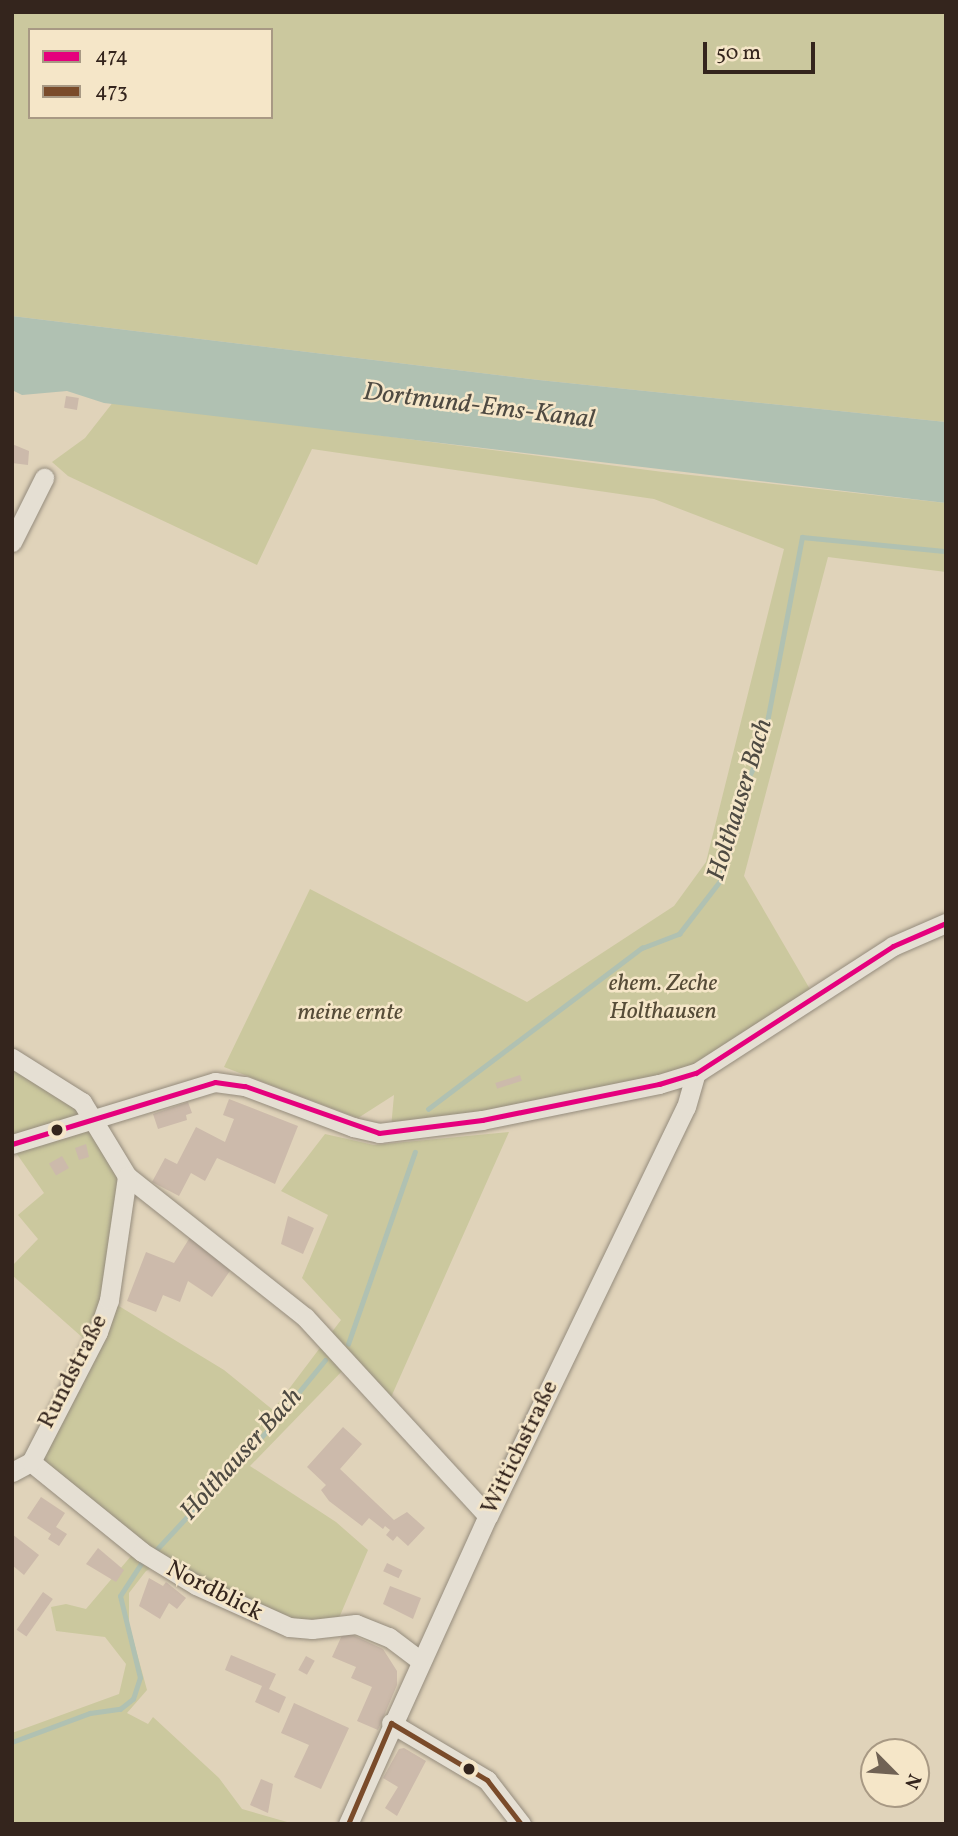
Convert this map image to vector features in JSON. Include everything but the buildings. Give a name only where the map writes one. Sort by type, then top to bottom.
[{"type":"street","points":[[12,542],[44,478]]},
{"type":"street","points":[[12,1143],[189,1087],[227,1082],[352,1127],[379,1133],[418,1130],[582,1100],[696,1073],[893,946],[946,923]]},
{"type":"street","points":[[12,1058],[82,1102],[127,1176],[305,1317],[488,1516]]},
{"type":"street","name":"Wittichstraße","points":[[348,1824],[420,1660],[686,1107],[696,1073]]},
{"type":"street","name":"Rundstraße","points":[[32,1462],[46,1427],[92,1346],[109,1300],[127,1176]]},
{"type":"street","points":[[12,1472],[32,1462]]},
{"type":"street","name":"Nordblick","points":[[32,1462],[142,1552],[196,1585],[289,1627],[312,1629],[356,1624],[389,1637],[420,1660]]},
{"type":"street","points":[[391,1723],[487,1780],[522,1824]]},
{"type":"green space","points":[[12,12],[946,12],[946,422],[539,380],[12,316]]},
{"type":"green space","points":[[114,401],[663,472],[946,503],[946,572],[828,557],[744,876],[811,991],[693,1069],[580,1096],[391,1128],[394,1095],[358,1118],[224,1067],[310,889],[527,1002],[674,906],[706,862],[784,549],[654,499],[312,449],[257,565],[68,476],[52,462],[85,438]]},
{"type":"green space","points":[[12,1061],[82,1102],[127,1176],[109,1300],[224,1370],[273,1410],[341,1320],[302,1278],[328,1215],[281,1191],[325,1134],[374,1145],[509,1132],[388,1404],[346,1367],[250,1466],[336,1522],[368,1550],[336,1625],[312,1629],[159,1564],[146,1571],[129,1593],[129,1624],[147,1690],[127,1713],[148,1724],[153,1717],[219,1778],[242,1809],[294,1824],[12,1824],[12,1733],[119,1694],[126,1664],[105,1637],[56,1631],[51,1607],[66,1604],[86,1609],[137,1549],[31,1462],[92,1346],[12,1275],[12,1266],[38,1239],[18,1215],[44,1193],[12,1147]]},
{"type":"water","name":"Dortmund-Ems-Kanal","points":[[12,316],[539,380],[946,422],[946,503],[104,403],[67,391],[22,395],[12,390]]},
{"type":"waterway","name":"Holthauser Bach","points":[[428,1109],[642,948],[679,934],[720,881],[742,815],[742,790],[757,760],[768,717],[802,537],[946,551]]},
{"type":"waterway","name":"Holthauser Bach","points":[[348,1344],[415,1152]]},
{"type":"waterway","name":"Holthauser Bach","points":[[157,1549],[268,1430],[325,1360]]},
{"type":"waterway","name":"Holthauser Bach","points":[[12,1742],[90,1713],[120,1709],[133,1699],[140,1678],[120,1596],[141,1564]]},
{"type":"transit line","name":"474","points":[[12,1144],[215,1082],[245,1086],[379,1133],[482,1120],[659,1084],[696,1073],[893,946],[946,923]]},
{"type":"transit line","name":"473","points":[[391,1723],[487,1780],[521,1824]]},
{"type":"transit line","name":"473","points":[[348,1824],[391,1723]]},
{"type":"park label","name":"ehem. Zeche Holthausen","points":[[663,999]]},
{"type":"park label","name":"meine ernte","points":[[350,1014]]}]
